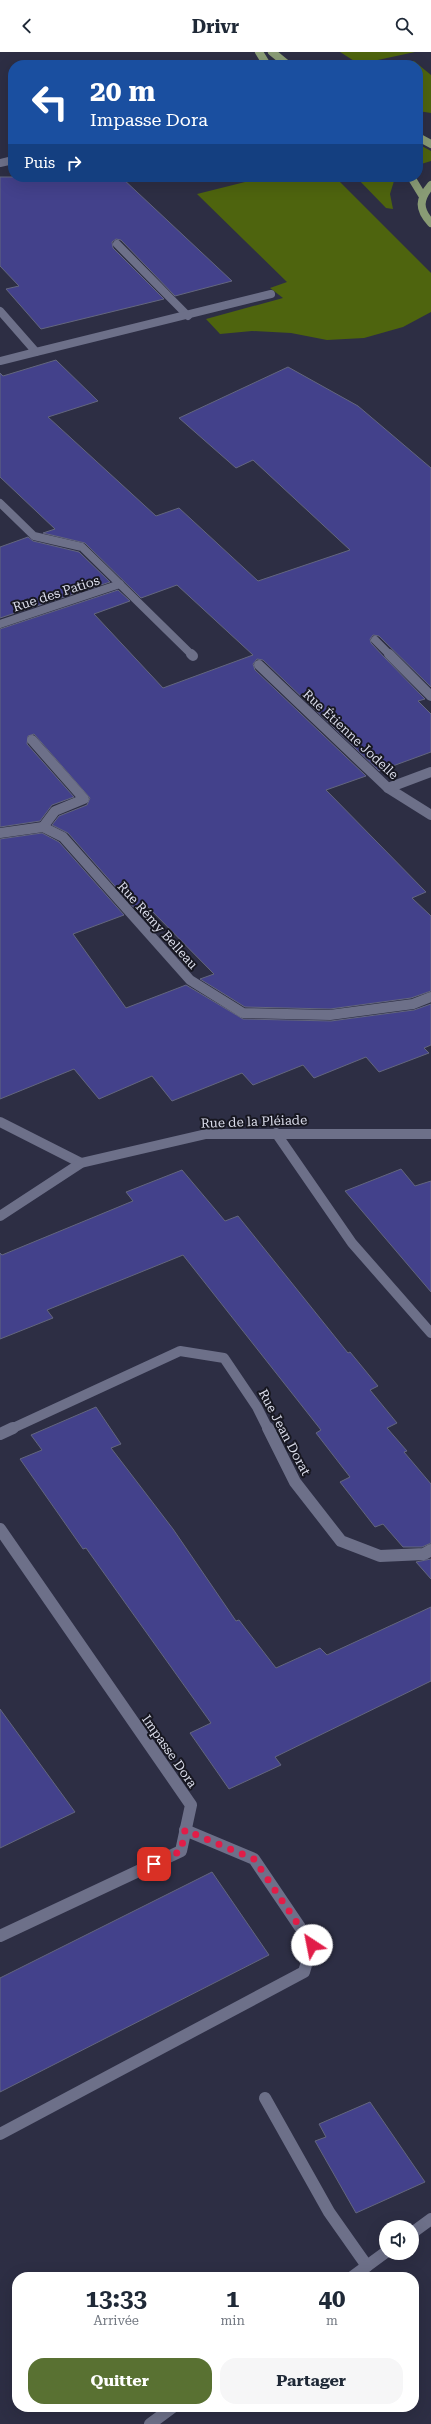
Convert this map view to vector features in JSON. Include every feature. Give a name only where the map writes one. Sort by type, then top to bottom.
[{"type":"main road","points":[[272,52],[282,60]]},
{"type":"main road","points":[[413,182],[422,195]]},
{"type":"main road","points":[[431,185],[422,195],[419,204],[422,214],[431,223]]},
{"type":"street","points":[[117,244],[188,316]]},
{"type":"street","points":[[0,361],[188,316],[271,294]]},
{"type":"street","points":[[0,311],[36,352]]},
{"type":"street","name":"Rue des Patios","points":[[0,503],[34,536],[82,547],[194,656]]},
{"type":"street","name":"Rue des Patios","points":[[0,624],[120,584]]},
{"type":"street","points":[[375,640],[431,696]]},
{"type":"street","name":"Rue Étienne Jodelle","points":[[259,665],[388,788],[431,815]]},
{"type":"street","points":[[0,832],[43,827],[55,811],[84,799],[32,740]]},
{"type":"street","points":[[388,788],[431,772]]},
{"type":"street","name":"Rue Rémy Belleau","points":[[43,827],[63,837],[190,980],[243,1013],[330,1015],[413,1004],[431,997]]},
{"type":"street","points":[[0,1122],[81,1163]]},
{"type":"street","points":[[276,1132],[352,1243],[431,1333]]},
{"type":"street","name":"Rue de la Pléiade","points":[[0,1216],[81,1163],[206,1134],[276,1132],[431,1134]]},
{"type":"street","name":"Rue Jean Dorat","points":[[0,1434],[180,1351],[224,1358],[257,1407],[295,1482],[341,1541],[380,1556],[424,1554],[431,1550]]},
{"type":"street","name":"Impasse Dora","points":[[0,1529],[191,1805],[181,1851],[0,1936]]},
{"type":"street","points":[[0,2134],[304,1972],[312,1945],[254,1859],[185,1830]]},
{"type":"street","points":[[265,2098],[329,2212],[367,2266]]},
{"type":"street","points":[[419,2228],[431,2219]]},
{"type":"street","points":[[359,2272],[379,2257]]},
{"type":"street","points":[[150,2424],[166,2412]]},
{"type":"green space","points":[[340,52],[415,52],[378,60],[353,60]]},
{"type":"green space","points":[[423,68],[431,75],[431,113],[423,112]]},
{"type":"green space","points":[[423,147],[431,151],[431,161],[423,163]]},
{"type":"green space","points":[[245,182],[340,182],[431,273],[431,312],[403,327],[364,338],[327,340],[291,333],[252,331],[220,334],[206,319],[283,298],[270,288],[287,282],[197,194]]},
{"type":"green space","points":[[361,182],[394,182],[390,194],[393,209],[386,208]]},
{"type":"building","points":[[0,177],[8,177],[8,182],[126,182],[232,281],[175,296],[121,240],[116,239],[112,242],[113,248],[164,299],[41,329],[6,289],[19,286],[0,266]]},
{"type":"building","points":[[56,360],[98,401],[48,417],[156,516],[179,508],[258,581],[350,550],[253,460],[236,468],[179,418],[288,367],[358,406],[431,468],[431,687],[379,636],[373,635],[370,639],[371,643],[425,699],[418,701],[431,714],[431,752],[379,771],[263,660],[257,659],[253,664],[255,670],[366,776],[326,790],[426,892],[412,898],[431,916],[431,991],[411,998],[330,1009],[245,1007],[200,979],[214,974],[147,906],[136,910],[68,833],[52,825],[59,816],[87,805],[90,798],[34,734],[28,736],[27,744],[74,797],[52,805],[40,821],[0,827],[0,629],[118,590],[130,601],[94,614],[163,688],[253,655],[177,585],[141,598],[85,543],[43,533],[55,529],[0,477],[0,373],[3,376]]},
{"type":"building","points":[[28,537],[33,541],[79,552],[110,582],[0,618],[0,547]]},
{"type":"building","points":[[42,833],[59,842],[124,915],[73,934],[126,1008],[186,985],[243,1019],[331,1021],[414,1010],[431,1004],[431,1045],[424,1048],[429,1053],[379,1072],[366,1057],[314,1078],[303,1065],[253,1085],[242,1073],[172,1101],[152,1076],[99,1099],[74,1069],[0,1099],[0,839]]},
{"type":"building","points":[[401,1169],[415,1186],[431,1181],[431,1292],[345,1191]]},
{"type":"building","points":[[182,1170],[225,1221],[238,1216],[348,1353],[350,1352],[378,1386],[370,1390],[397,1423],[387,1428],[407,1451],[404,1452],[431,1484],[431,1543],[422,1547],[403,1547],[383,1524],[375,1527],[340,1482],[350,1477],[316,1433],[321,1430],[183,1255],[47,1310],[53,1318],[0,1339],[0,1253],[2,1255],[133,1201],[126,1192]]},
{"type":"building","points":[[96,1407],[121,1444],[111,1448],[173,1529],[236,1621],[239,1620],[276,1668],[320,1648],[327,1655],[431,1607],[431,1681],[275,1757],[281,1765],[229,1789],[190,1733],[211,1723],[86,1548],[83,1549],[20,1459],[42,1450],[31,1435]]},
{"type":"building","points":[[431,1559],[431,1579],[416,1562]]},
{"type":"building","points":[[0,1709],[75,1812],[0,1848]]},
{"type":"building","points":[[212,1872],[269,1955],[0,2092],[0,1978]]},
{"type":"building","points":[[370,2102],[425,2182],[356,2213],[315,2141],[326,2137],[319,2124]]},
{"type":"route","points":[[154,1864],[181,1851],[185,1830],[254,1859],[312,1945]]}]
